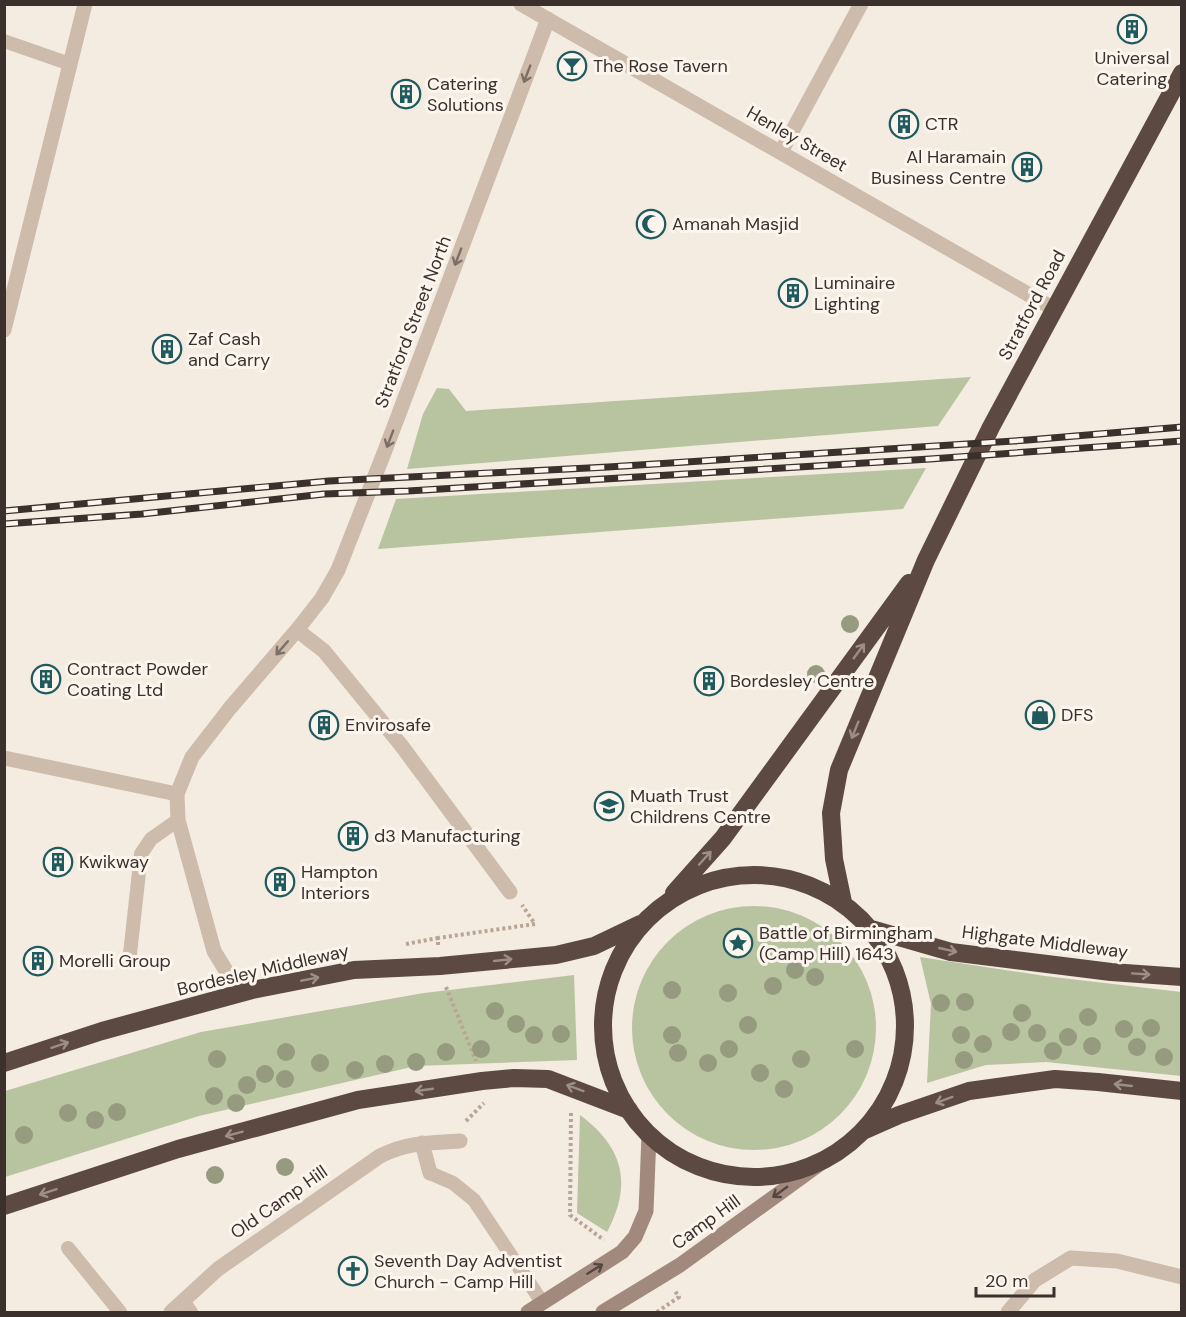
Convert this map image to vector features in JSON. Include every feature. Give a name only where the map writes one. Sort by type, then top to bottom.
[{"type":"highway","name":"Stratford Road","points":[[843,902],[834,859],[831,813],[839,770],[926,560],[991,427],[1182,73]]},
{"type":"highway","name":"Stratford Road","points":[[666,902],[723,838],[926,560]]},
{"type":"highway","points":[[754,873],[800,881],[843,902],[871,929],[894,966],[905,1009],[903,1053],[889,1095],[863,1131],[847,1146],[828,1158],[803,1169],[776,1175],[748,1177],[721,1173],[695,1165],[670,1152],[649,1135],[629,1110],[611,1075],[603,1036],[605,996],[618,958],[640,924],[666,902],[708,880],[754,873]]},
{"type":"highway","name":"Bordesley Middleway","points":[[4,1063],[102,1031],[252,990],[354,970],[440,966],[556,955],[594,946],[640,924]]},
{"type":"highway","name":"Highgate Middleway","points":[[871,929],[951,952],[1111,972],[1182,977]]},
{"type":"highway","points":[[4,1206],[178,1149],[358,1100],[482,1081],[514,1078],[548,1079],[629,1110]]},
{"type":"highway","points":[[863,1131],[899,1115],[969,1091],[1055,1079],[1098,1082],[1180,1093]]},
{"type":"main road","points":[[528,1312],[621,1252],[635,1237],[646,1211],[649,1135]]},
{"type":"main road","name":"Camp Hill","points":[[603,1312],[680,1265],[828,1158]]},
{"type":"street","points":[[4,330],[85,4]]},
{"type":"street","points":[[782,152],[861,4]]},
{"type":"street","name":"Henley Street","points":[[525,6],[1054,309]]},
{"type":"street","name":"Stratford Street North","points":[[252,990],[228,974],[214,951],[178,820],[177,794],[192,756],[297,630],[322,598],[338,570],[395,426],[548,19]]},
{"type":"street","points":[[297,630],[324,651],[402,745],[510,892]]},
{"type":"street","points":[[4,758],[177,794]]},
{"type":"street","name":"Old Camp Hill","points":[[171,1312],[187,1307],[218,1269],[380,1156],[399,1147],[460,1141]]},
{"type":"street","points":[[422,1143],[430,1173]]},
{"type":"street","points":[[1008,1312],[1035,1280],[1071,1258],[1118,1261],[1182,1277]]},
{"type":"lane","points":[[4,41],[70,64]]},
{"type":"lane","points":[[129,963],[141,854],[151,838],[178,820]]},
{"type":"lane","points":[[430,1173],[453,1183],[474,1200],[542,1302]]},
{"type":"lane","points":[[68,1248],[120,1312]]},
{"type":"path","points":[[460,1141],[457,1130],[486,1100],[475,1059],[446,988],[440,966],[438,938],[535,924]]},
{"type":"path","points":[[565,1110],[573,1114],[570,1215]]},
{"type":"green space","points":[[971,377],[938,426],[407,469],[423,414],[437,388],[449,389],[466,411]]},
{"type":"green space","points":[[926,468],[903,509],[378,549],[396,499]]},
{"type":"green space","points":[[766,906],[789,911],[812,920],[840,942],[856,960],[867,981],[874,1004],[876,1028],[874,1052],[867,1075],[856,1096],[840,1114],[822,1130],[801,1141],[766,1150],[742,1150],[707,1141],[686,1130],[652,1096],[641,1075],[634,1052],[632,1016],[641,981],[652,960],[686,926],[707,915],[730,908]]},
{"type":"green space","points":[[920,957],[1045,976],[1181,992],[1181,1076],[1046,1062],[986,1065],[927,1083],[931,1004]]},
{"type":"green space","points":[[574,975],[577,1060],[416,1066],[199,1116],[5,1177],[5,1091],[201,1032],[424,993]]},
{"type":"green space","points":[[580,1115],[606,1140],[619,1167],[620,1198],[607,1232],[577,1213]]},
{"type":"railway","points":[[4,511],[329,481],[608,467],[1028,440],[1182,427]]},
{"type":"railway","points":[[4,524],[142,514],[324,494],[408,491],[930,459],[1182,441]]},
{"type":"place","name":"Universal Catering","points":[[1132,29]]},
{"type":"place","name":"The Rose Tavern","points":[[572,66]]},
{"type":"place","name":"Catering Solutions","points":[[406,94]]},
{"type":"place","name":"CTR","points":[[904,124]]},
{"type":"place","name":"Al Haramain Business Centre","points":[[1027,167]]},
{"type":"place","name":"Amanah Masjid","points":[[651,224]]},
{"type":"place","name":"Luminaire Lighting","points":[[793,293]]},
{"type":"place","name":"Zaf Cash and Carry","points":[[167,349]]},
{"type":"place","name":"Contract Powder Coating Ltd","points":[[46,679]]},
{"type":"place","name":"Bordesley Centre","points":[[709,681]]},
{"type":"place","name":"DFS","points":[[1040,715]]},
{"type":"place","name":"Envirosafe","points":[[324,725]]},
{"type":"place","name":"Muath Trust Childrens Centre","points":[[609,806]]},
{"type":"place","name":"d3 Manufacturing","points":[[353,836]]},
{"type":"place","name":"Kwikway","points":[[58,862]]},
{"type":"place","name":"Hampton Interiors","points":[[280,882]]},
{"type":"place","name":"Battle of Birmingham (Camp Hill) 1643","points":[[738,943]]},
{"type":"place","name":"Morelli Group","points":[[38,961]]},
{"type":"place","name":"Seventh Day Adventist Church - Camp Hill","points":[[353,1271]]}]
